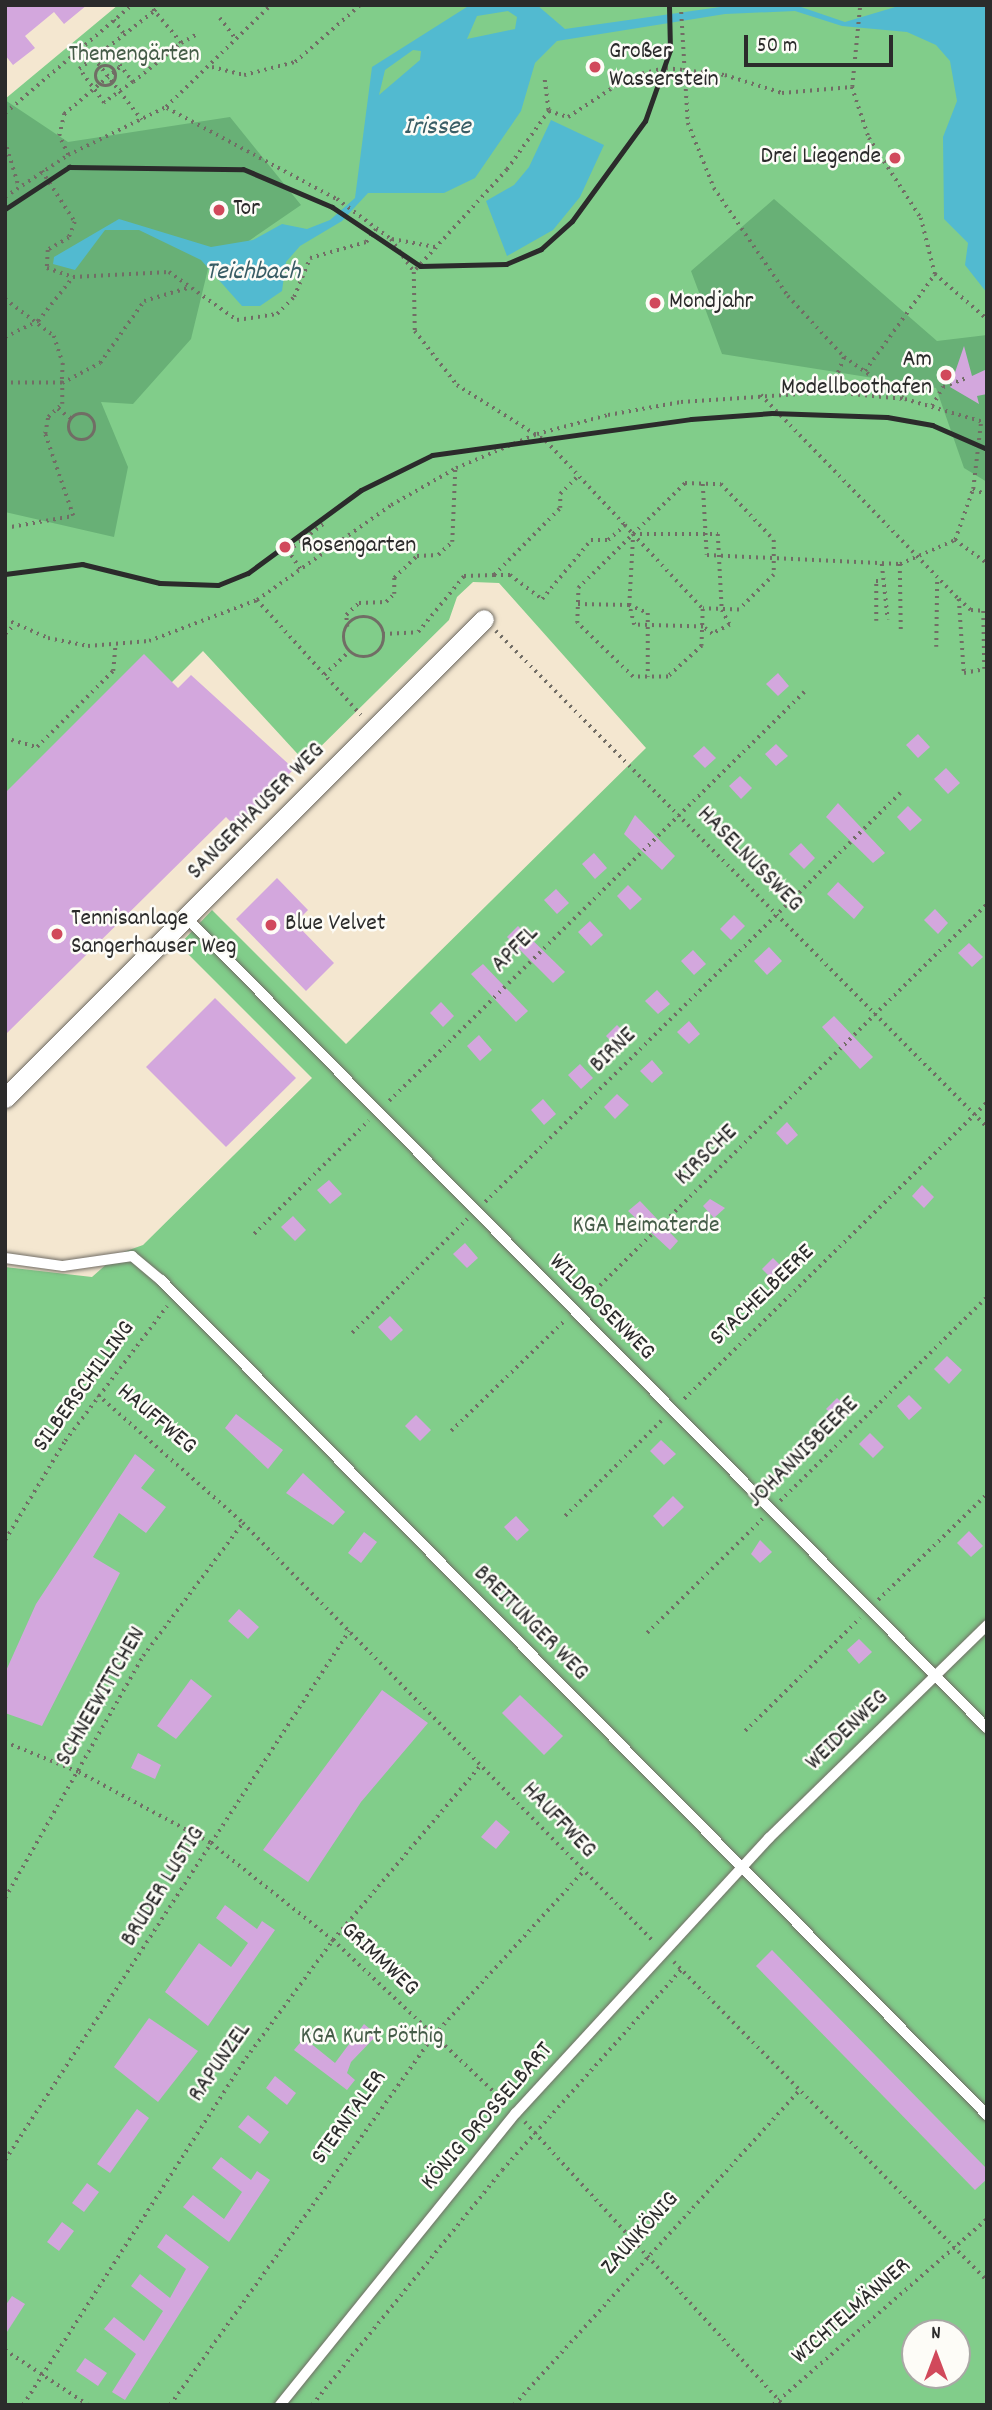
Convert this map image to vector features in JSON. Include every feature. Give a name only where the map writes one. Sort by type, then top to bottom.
[{"type":"street","name":"SANGERHAUSER WEG","points":[[5,1098],[484,619]]},
{"type":"lane","name":"WILDROSENWEG","points":[[186,917],[987,1728]]},
{"type":"lane","name":"BREITUNGER WEG","points":[[5,1258],[63,1266],[132,1256],[177,1295],[741,1869],[987,2115]]},
{"type":"lane","name":"WEIDENWEG","points":[[741,1869],[987,1625]]},
{"type":"lane","name":"KÖNIG DROSSELBART","points":[[280,2405],[516,2113],[741,1869]]},
{"type":"path","points":[[5,113],[132,5]]},
{"type":"path","points":[[149,5],[181,43]]},
{"type":"path","points":[[160,5],[79,69],[104,103],[181,43],[197,34]]},
{"type":"path","points":[[5,197],[68,155],[166,107],[212,67],[271,5]]},
{"type":"path","points":[[212,67],[244,75],[295,62],[360,5]]},
{"type":"path","points":[[681,7],[681,69],[688,123],[714,188],[788,296],[844,357],[905,399]]},
{"type":"path","points":[[860,7],[852,87],[869,138],[921,218],[935,274],[987,319]]},
{"type":"path","points":[[220,18],[236,39]]},
{"type":"path","points":[[114,20],[124,34]]},
{"type":"path","points":[[107,48],[133,82]]},
{"type":"path","points":[[93,58],[142,120]]},
{"type":"path","points":[[107,64],[118,79],[105,89],[94,74],[101,68],[107,64]]},
{"type":"path","points":[[68,155],[60,136],[62,119],[92,88],[121,66]]},
{"type":"path","points":[[549,111],[568,117],[629,77],[681,69],[782,93],[852,87]]},
{"type":"path","points":[[544,80],[549,111],[507,170],[414,272],[410,305],[423,347],[457,385],[537,434],[625,525],[633,534],[703,609],[702,646],[668,677],[633,677],[577,623],[578,588],[633,534],[685,483],[721,484],[774,540],[774,575],[739,610],[703,609]]},
{"type":"path","points":[[166,107],[337,199],[391,239],[414,272]]},
{"type":"path","points":[[5,141],[19,187]]},
{"type":"path","points":[[42,171],[75,222],[44,261],[54,272],[73,277],[157,270],[192,287],[237,320],[269,318],[294,297],[310,258],[366,242],[376,229]]},
{"type":"path","points":[[391,239],[435,247]]},
{"type":"path","points":[[865,371],[935,274]]},
{"type":"path","points":[[5,337],[38,321],[73,277]]},
{"type":"path","points":[[5,383],[62,383],[100,363],[144,300],[192,287]]},
{"type":"path","points":[[5,299],[38,321],[61,349],[62,383],[58,409],[48,417],[45,434],[73,516],[5,528]]},
{"type":"path","points":[[830,392],[844,357]]},
{"type":"path","points":[[932,406],[943,387],[967,378]]},
{"type":"path","points":[[5,619],[48,638],[115,646],[149,641],[257,600],[456,468],[537,434],[681,402],[830,392],[905,399],[987,423]]},
{"type":"path","points":[[761,395],[922,555],[959,599],[985,611],[984,669],[964,673],[959,599]]},
{"type":"path","points":[[58,409],[72,419],[91,418],[90,438],[71,435],[72,419]]},
{"type":"path","points":[[703,484],[703,550],[723,555],[900,564],[955,540],[973,489],[981,421]]},
{"type":"path","points":[[350,651],[346,615],[359,603],[386,602],[394,594],[394,578],[417,556],[438,555],[452,542],[456,468]]},
{"type":"path","points":[[494,575],[560,508],[560,494],[578,476]]},
{"type":"path","points":[[973,489],[987,495]]},
{"type":"path","points":[[300,569],[288,551],[323,524]]},
{"type":"path","points":[[383,634],[418,632],[464,576],[510,575],[542,599],[591,540],[608,540],[625,525]]},
{"type":"path","points":[[633,534],[703,534],[723,539],[722,610],[730,625],[719,634],[703,627],[634,625],[629,605],[633,534]]},
{"type":"path","points":[[955,540],[987,563]]},
{"type":"path","points":[[882,563],[888,620]]},
{"type":"path","points":[[900,564],[901,630]]},
{"type":"path","points":[[936,647],[937,576]]},
{"type":"path","points":[[876,621],[876,581],[882,581]]},
{"type":"path","points":[[257,600],[359,713]]},
{"type":"path","points":[[578,604],[629,605],[649,613],[648,677]]},
{"type":"path","points":[[347,626],[370,619],[383,634]]},
{"type":"path","name":"HASELNUSSWEG","points":[[484,619],[987,1127]]},
{"type":"path","points":[[5,634],[14,625]]},
{"type":"path","points":[[324,675],[350,651],[374,654],[383,634]]},
{"type":"path","points":[[5,738],[37,747],[113,671],[115,646]]},
{"type":"path","name":"APFEL","points":[[254,1234],[804,692]]},
{"type":"path","name":"BIRNE","points":[[352,1334],[900,793]]},
{"type":"path","name":"KIRSCHE","points":[[451,1431],[987,904]]},
{"type":"path","name":"STACHELBEERE","points":[[565,1516],[987,1102]]},
{"type":"path","name":"SILBERSCHILLING","points":[[5,1540],[98,1395],[177,1295]]},
{"type":"path","name":"JOHANNISBEERE","points":[[647,1633],[987,1297]]},
{"type":"path","name":"HAUFFWEG","points":[[98,1395],[243,1522],[583,1872],[987,2280]]},
{"type":"path","name":"SCHNEEWITTCHEN","points":[[5,1898],[143,1656],[243,1522]]},
{"type":"path","name":"BRUDER LUSTIG","points":[[5,2160],[350,1631]]},
{"type":"path","name":"GRIMMWEG","points":[[5,1742],[79,1772],[211,1843],[333,1940],[535,2132],[648,2251],[783,2405]]},
{"type":"path","name":"RAPUNZEL","points":[[23,2405],[164,2176],[333,1940],[480,1766]]},
{"type":"path","name":"STERNTALER","points":[[170,2405],[434,2035],[583,1872]]},
{"type":"path","points":[[312,2405],[535,2132],[681,1970]]},
{"type":"path","name":"ZAUNKÖNIG","points":[[514,2405],[648,2251],[799,2091]]},
{"type":"path","name":"WICHTELMÄNNER","points":[[773,2405],[987,2219]]},
{"type":"path","points":[[5,2350],[88,2405]]},
{"type":"green space","points":[[118,5],[987,5],[987,2405],[5,2405],[5,1267],[92,1277],[118,1254],[143,1245],[312,1078],[179,945],[212,910],[346,1044],[646,748],[499,583],[473,582],[457,597],[449,620],[305,762],[203,651],[31,823],[5,797],[5,99]]},
{"type":"green space","points":[[5,100],[68,142],[230,117],[301,205],[208,269],[191,339],[133,404],[101,402],[128,467],[114,537],[5,512]]},
{"type":"green space","points":[[774,199],[937,341],[987,335],[987,482],[964,468],[936,388],[722,354],[691,271]]},
{"type":"water","points":[[470,5],[537,5],[565,29],[727,6],[798,6],[845,22],[902,5],[987,5],[987,293],[965,265],[968,243],[944,219],[943,137],[957,101],[950,61],[936,45],[907,32],[842,26],[795,11],[725,14],[557,41],[535,63],[521,111],[475,178],[444,193],[368,193],[342,221],[300,246],[286,262],[282,291],[260,306],[242,306],[201,260],[139,230],[105,230],[75,270],[53,264],[54,257],[119,219],[211,247],[253,240],[282,224],[307,229],[330,220],[355,198],[372,67]],"holes":[[[508,11],[517,17],[515,29],[467,39],[477,16]],[[413,50],[421,51],[420,60],[379,95],[385,70]]]},
{"type":"water","points":[[551,120],[604,145],[580,197],[553,230],[507,256],[486,201],[514,185],[529,167]]},
{"type":"building","points":[[5,5],[87,5],[64,24],[54,12],[25,36],[35,48],[13,65],[5,55]]},
{"type":"building","points":[[964,346],[972,376],[987,369],[987,394],[977,396],[979,404],[950,387]]},
{"type":"building","name":"Tennisanlage Sangerhauser Weg","points":[[144,654],[178,688],[191,675],[294,769],[236,827],[226,817],[5,1035],[5,793]]},
{"type":"building","points":[[778,673],[789,686],[778,696],[766,684]]},
{"type":"building","points":[[918,734],[930,747],[918,758],[906,745]]},
{"type":"building","points":[[776,744],[788,756],[776,766],[765,754]]},
{"type":"building","points":[[704,746],[716,758],[705,768],[693,756]]},
{"type":"building","points":[[946,768],[960,783],[948,794],[934,779]]},
{"type":"building","points":[[740,776],[752,788],[741,799],[729,786]]},
{"type":"building","points":[[838,803],[885,853],[873,863],[826,817]]},
{"type":"building","points":[[908,806],[922,820],[910,831],[897,817]]},
{"type":"building","points":[[635,815],[675,856],[662,870],[624,834]]},
{"type":"building","points":[[801,843],[815,858],[804,869],[789,854]]},
{"type":"building","points":[[594,853],[607,868],[595,879],[582,864]]},
{"type":"building","points":[[277,878],[308,910],[295,923],[334,963],[306,991],[236,919]]},
{"type":"building","points":[[838,882],[864,907],[854,919],[827,894]]},
{"type":"building","points":[[628,885],[642,899],[630,910],[617,896]]},
{"type":"building","points":[[556,889],[569,903],[557,914],[544,900]]},
{"type":"building","points":[[935,909],[948,923],[938,934],[924,920]]},
{"type":"building","points":[[734,915],[745,926],[731,940],[720,929]]},
{"type":"building","points":[[590,921],[603,935],[591,946],[578,932]]},
{"type":"building","points":[[518,926],[565,972],[553,983],[507,937]]},
{"type":"building","points":[[969,943],[983,957],[972,967],[958,953]]},
{"type":"building","points":[[769,947],[782,961],[767,975],[754,961]]},
{"type":"building","points":[[693,950],[706,964],[694,975],[681,961]]},
{"type":"building","points":[[483,964],[528,1011],[516,1022],[471,974]]},
{"type":"building","points":[[657,990],[670,1004],[658,1014],[645,1001]]},
{"type":"building","points":[[215,998],[296,1078],[226,1147],[146,1067]]},
{"type":"building","points":[[441,1002],[454,1016],[443,1027],[430,1013]]},
{"type":"building","points":[[834,1016],[873,1057],[860,1069],[822,1027]]},
{"type":"building","points":[[689,1021],[700,1034],[689,1044],[677,1032]]},
{"type":"building","points":[[617,1025],[631,1039],[619,1050],[606,1036]]},
{"type":"building","points":[[479,1035],[492,1050],[480,1061],[467,1046]]},
{"type":"building","points":[[652,1060],[663,1073],[652,1083],[640,1071]]},
{"type":"building","points":[[580,1064],[593,1078],[581,1089],[568,1075]]},
{"type":"building","points":[[617,1094],[629,1105],[615,1119],[604,1107]]},
{"type":"building","points":[[543,1099],[556,1114],[544,1125],[531,1110]]},
{"type":"building","points":[[787,1122],[798,1135],[787,1145],[776,1133]]},
{"type":"building","points":[[329,1180],[342,1194],[330,1204],[317,1190]]},
{"type":"building","points":[[922,1185],[934,1197],[924,1208],[912,1196]]},
{"type":"building","points":[[710,1199],[725,1208],[714,1218],[703,1206]]},
{"type":"building","points":[[640,1201],[678,1241],[670,1250],[628,1211]]},
{"type":"building","points":[[293,1216],[306,1230],[295,1241],[281,1227]]},
{"type":"building","points":[[465,1243],[478,1258],[467,1268],[453,1254]]},
{"type":"building","points":[[773,1258],[789,1274],[778,1285],[762,1269]]},
{"type":"building","points":[[390,1316],[403,1330],[391,1341],[378,1327]]},
{"type":"building","points":[[947,1356],[962,1370],[949,1384],[934,1369]]},
{"type":"building","points":[[909,1395],[922,1408],[909,1420],[897,1406]]},
{"type":"building","points":[[837,1398],[851,1411],[840,1422],[826,1409]]},
{"type":"building","points":[[236,1414],[283,1450],[268,1469],[225,1428]]},
{"type":"building","points":[[416,1415],[431,1430],[420,1441],[405,1426]]},
{"type":"building","points":[[870,1433],[884,1447],[873,1458],[859,1444]]},
{"type":"building","points":[[661,1440],[676,1454],[664,1465],[650,1451]]},
{"type":"building","points":[[135,1454],[155,1470],[141,1488],[166,1507],[146,1533],[119,1513],[93,1557],[120,1573],[42,1726],[5,1713],[5,1673],[36,1604]]},
{"type":"building","points":[[303,1473],[345,1512],[333,1525],[286,1493]]},
{"type":"building","points":[[673,1496],[684,1507],[663,1527],[653,1516]]},
{"type":"building","points":[[516,1516],[529,1530],[517,1541],[504,1527]]},
{"type":"building","points":[[969,1531],[983,1546],[971,1557],[957,1543]]},
{"type":"building","points":[[364,1532],[377,1542],[361,1563],[348,1553]]},
{"type":"building","points":[[760,1540],[772,1552],[760,1563],[751,1554]]},
{"type":"building","points":[[239,1609],[259,1627],[248,1639],[228,1621]]},
{"type":"building","points":[[859,1639],[872,1652],[859,1664],[847,1650]]},
{"type":"building","points":[[191,1679],[212,1696],[176,1739],[157,1726]]},
{"type":"building","points":[[382,1690],[428,1723],[361,1802],[308,1882],[263,1850]]},
{"type":"building","points":[[520,1695],[563,1736],[544,1755],[502,1713]]},
{"type":"building","points":[[138,1753],[161,1765],[155,1779],[131,1768]]},
{"type":"building","points":[[496,1820],[510,1832],[496,1849],[481,1837]]},
{"type":"building","points":[[225,1905],[257,1929],[262,1921],[275,1930],[208,2026],[165,1992],[199,1943],[231,1967],[248,1943],[216,1918]]},
{"type":"building","points":[[772,1950],[987,2169],[987,2179],[975,2190],[756,1966]]},
{"type":"building","points":[[149,2018],[198,2051],[158,2102],[114,2067]]},
{"type":"building","points":[[364,2024],[377,2035],[351,2062],[347,2073],[355,2080],[347,2090],[294,2050],[304,2038],[335,2063]]},
{"type":"building","points":[[275,2076],[296,2093],[287,2105],[266,2088]]},
{"type":"building","points":[[137,2109],[149,2118],[110,2173],[97,2164]]},
{"type":"building","points":[[248,2115],[269,2132],[260,2144],[238,2127]]},
{"type":"building","points":[[221,2157],[251,2180],[257,2171],[270,2180],[229,2242],[183,2207],[193,2195],[224,2219],[242,2192],[212,2168]]},
{"type":"building","points":[[87,2183],[99,2192],[84,2212],[72,2203]]},
{"type":"building","points":[[62,2222],[74,2231],[59,2251],[47,2242]]},
{"type":"building","points":[[166,2234],[209,2267],[125,2400],[112,2392],[136,2354],[104,2329],[114,2317],[144,2341],[163,2311],[131,2286],[140,2274],[170,2298],[186,2269],[157,2247]]},
{"type":"building","points":[[12,2296],[25,2304],[5,2335],[5,2306]]},
{"type":"building","points":[[85,2358],[107,2373],[98,2386],[76,2371]]},
{"type":"railway","points":[[5,209],[69,167],[243,169],[332,207],[420,266],[506,264],[541,249],[572,221],[645,121],[670,50],[669,5]]},
{"type":"railway","points":[[5,574],[82,564],[160,583],[218,585],[248,573],[361,490],[432,455],[691,419],[772,413],[887,417],[932,425],[987,449]]},
{"type":"place","name":"Großer Wasserstein","points":[[595,67]]},
{"type":"place","name":"Drei Liegende","points":[[895,158]]},
{"type":"place","name":"Tor","points":[[219,210]]},
{"type":"place","name":"Mondjahr","points":[[655,303]]},
{"type":"place","name":"Am Modellboothafen","points":[[946,375]]},
{"type":"place","name":"Rosengarten","points":[[285,547]]},
{"type":"place","name":"Blue Velvet","points":[[271,925]]},
{"type":"place","name":"Tennisanlage Sangerhauser Weg","points":[[57,934]]},
{"type":"park label","name":"Themengärten","points":[[134,56]]},
{"type":"park label","name":"KGA Heimaterde","points":[[646,1227]]},
{"type":"park label","name":"KGA Kurt Pöthig","points":[[372,2038]]},
{"type":"water label","name":"Irissee","points":[[437,128]]},
{"type":"water label","name":"Teichbach","points":[[253,273]]}]
